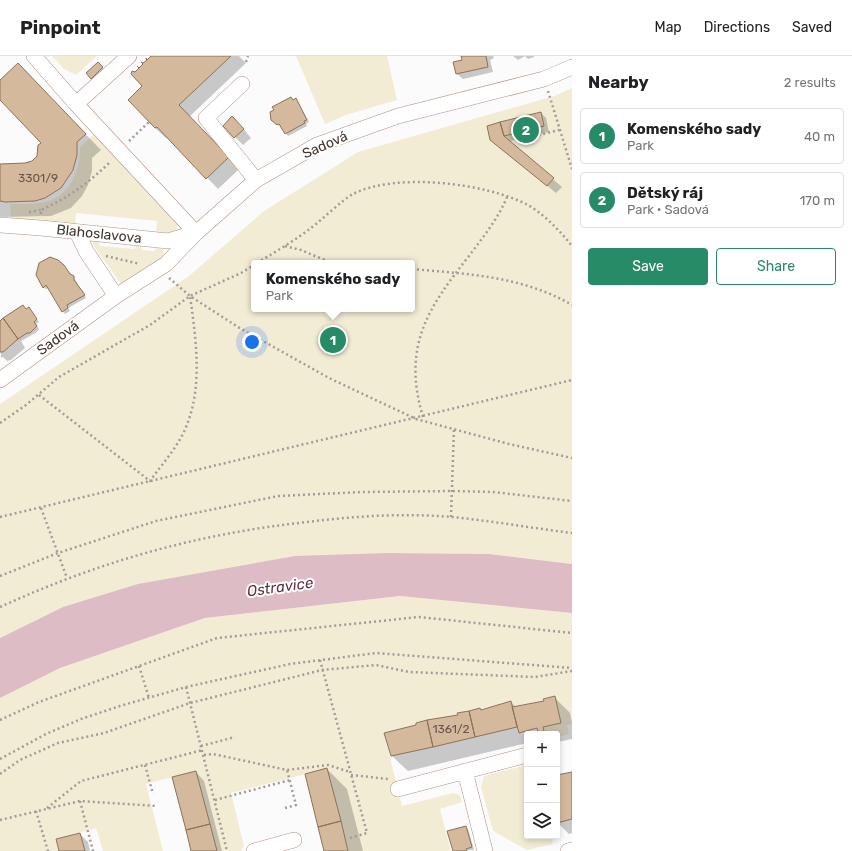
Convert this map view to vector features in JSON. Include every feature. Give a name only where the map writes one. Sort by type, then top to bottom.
[{"type":"street","points":[[34,56],[76,104],[196,233]]},
{"type":"street","points":[[76,104],[129,56]]},
{"type":"street","name":"Sadová","points":[[0,380],[116,296],[166,264],[196,233],[256,180],[317,145],[398,116],[544,79],[572,67]]},
{"type":"street","points":[[242,84],[206,118],[256,180]]},
{"type":"street","name":"Blahoslavova","points":[[0,225],[168,241],[196,233]]},
{"type":"street","points":[[77,232],[86,251],[116,296]]},
{"type":"street","points":[[398,789],[524,757]]},
{"type":"street","points":[[465,771],[485,851]]},
{"type":"street","points":[[254,851],[294,840]]},
{"type":"street","points":[[568,851],[572,850]]},
{"type":"path","points":[[246,62],[248,56]]},
{"type":"path","points":[[544,79],[572,169]]},
{"type":"path","points":[[41,228],[41,210],[65,199],[78,190],[149,122]]},
{"type":"path","points":[[519,140],[559,130]]},
{"type":"path","points":[[262,260],[309,230],[352,194],[370,187],[390,184],[453,184],[488,190],[507,196],[528,206],[543,216],[572,246]]},
{"type":"path","points":[[423,417],[416,388],[418,339],[432,306],[479,244],[503,207],[507,196]]},
{"type":"path","points":[[285,246],[301,250],[325,260]]},
{"type":"path","points":[[0,422],[39,395],[60,377],[150,325],[190,296],[241,273],[251,267]]},
{"type":"path","points":[[415,269],[456,273],[516,282],[549,293],[572,305]]},
{"type":"path","points":[[190,296],[238,327],[329,378],[416,419],[509,444],[572,458]]},
{"type":"path","points":[[150,481],[179,440],[192,410],[196,388],[196,361],[190,296]]},
{"type":"path","points":[[0,517],[416,419],[572,380]]},
{"type":"path","points":[[39,395],[150,481]]},
{"type":"path","points":[[451,517],[454,428]]},
{"type":"path","points":[[0,576],[58,553],[156,521],[278,496],[453,490],[492,492],[572,502]]},
{"type":"path","points":[[41,508],[67,578]]},
{"type":"path","points":[[0,607],[67,578],[165,547],[200,538],[259,528],[346,517],[397,516],[451,517],[572,533]]},
{"type":"path","points":[[0,720],[39,702],[217,638],[419,617],[572,633]]},
{"type":"path","points":[[0,759],[25,744],[81,719],[186,687],[251,672],[320,660],[376,653],[537,664],[572,668]]},
{"type":"path","points":[[320,660],[367,833],[350,838]]},
{"type":"path","points":[[0,774],[26,757],[58,743],[104,733],[190,703],[322,670],[370,665],[409,672],[535,677],[572,671]]},
{"type":"path","points":[[139,666],[149,698]]},
{"type":"path","points":[[186,687],[202,746],[227,851]]},
{"type":"path","points":[[202,746],[235,738]]},
{"type":"path","points":[[47,808],[82,781],[203,750]]},
{"type":"path","points":[[204,755],[213,754],[287,770],[328,765],[350,774],[395,779],[398,789]]},
{"type":"path","points":[[146,765],[154,794]]},
{"type":"path","points":[[285,808],[296,805],[287,770]]},
{"type":"path","points":[[215,800],[290,780]]},
{"type":"path","points":[[80,801],[93,851]]},
{"type":"path","points":[[0,820],[80,801],[157,806]]},
{"type":"path","points":[[36,811],[48,851]]},
{"type":"shaded area","points":[[52,56],[97,56],[76,75],[64,69]]},
{"type":"shaded area","points":[[296,56],[387,56],[397,100],[346,115],[325,124]]},
{"type":"shaded area","points":[[572,88],[572,564],[489,554],[387,553],[63,607],[0,638],[0,404],[189,276],[264,211],[358,152],[554,96]]},
{"type":"shaded area","points":[[96,132],[176,219],[178,225],[175,231],[166,234],[156,233],[157,221],[76,213],[75,227],[11,218],[10,204],[46,202],[64,191],[69,185],[76,171],[80,155],[80,147]]},
{"type":"shaded area","points":[[95,240],[98,240],[100,246],[134,249],[137,245],[141,245],[142,250],[154,251],[157,246],[163,251],[164,256],[121,284],[95,248],[93,243]]},
{"type":"shaded area","points":[[400,596],[572,613],[572,724],[567,725],[569,734],[560,736],[560,731],[544,731],[543,727],[561,722],[554,696],[542,699],[543,702],[524,706],[524,704],[512,707],[511,701],[500,703],[500,705],[458,713],[458,715],[439,720],[438,718],[416,723],[416,725],[384,733],[402,806],[453,793],[460,795],[462,802],[440,809],[451,851],[348,851],[326,769],[231,793],[244,846],[241,851],[217,851],[196,771],[146,784],[163,851],[103,851],[96,828],[56,839],[59,851],[0,851],[0,698],[60,668],[205,618]]},
{"type":"shaded area","points":[[524,766],[524,839],[552,839],[553,844],[527,850],[493,831],[481,787],[484,776]]},
{"type":"water","name":"Ostravice","points":[[387,553],[489,554],[572,564],[572,613],[400,596],[205,618],[60,668],[0,698],[0,638],[63,607],[138,584],[295,556]]},
{"type":"building","points":[[151,56],[231,56],[179,105],[229,157],[206,179],[157,127],[155,128],[128,100],[142,86],[131,74],[132,71],[135,72],[143,64],[141,62],[143,63]]},
{"type":"building","points":[[461,56],[486,56],[488,67],[456,74],[453,62],[462,60]]},
{"type":"building","points":[[98,62],[103,67],[91,79],[86,73]]},
{"type":"building","points":[[18,63],[86,134],[77,142],[77,155],[73,170],[61,188],[45,198],[35,201],[5,202],[0,201],[0,164],[25,163],[32,161],[37,156],[38,145],[41,143],[0,100],[0,80]]},
{"type":"building","points":[[291,97],[293,100],[296,98],[307,120],[304,121],[305,123],[285,134],[279,124],[277,125],[271,120],[270,112],[274,110],[272,107]]},
{"type":"building","points":[[541,112],[544,126],[504,136],[500,122]]},
{"type":"building","points":[[232,116],[244,129],[234,138],[223,126]]},
{"type":"building","points":[[500,122],[504,136],[554,178],[547,186],[490,140],[487,126]]},
{"type":"building","points":[[50,257],[58,260],[64,265],[70,274],[74,276],[74,280],[85,295],[67,305],[68,308],[62,312],[46,285],[43,288],[36,275],[39,263]]},
{"type":"building","points":[[23,305],[26,309],[29,307],[37,319],[34,322],[37,326],[30,333],[27,333],[18,339],[3,318]]},
{"type":"building","points":[[3,318],[18,339],[3,352],[0,352],[0,321]]},
{"type":"building","points":[[555,696],[561,723],[543,727],[544,731],[538,731],[537,728],[519,733],[512,707],[544,701],[543,699]]},
{"type":"building","points":[[511,701],[517,727],[475,737],[469,711],[480,708],[481,710]]},
{"type":"building","points":[[469,711],[475,737],[433,747],[427,720],[458,715],[457,713]]},
{"type":"building","points":[[427,720],[433,747],[391,756],[384,733],[416,725],[416,723]]},
{"type":"building","points":[[327,768],[341,821],[318,827],[305,774]]},
{"type":"building","points":[[196,771],[210,824],[186,830],[172,777]]},
{"type":"building","points":[[572,772],[572,819],[560,822],[560,803],[560,774]]},
{"type":"building","points":[[341,821],[348,851],[324,851],[318,827]]},
{"type":"building","points":[[210,824],[217,851],[191,851],[186,830]]},
{"type":"building","points":[[466,826],[472,847],[466,849],[467,851],[453,851],[447,831]]},
{"type":"building","points":[[80,833],[85,851],[59,851],[56,839]]},
{"type":"place","name":"Dětský ráj","points":[[526,130]]},
{"type":"place","name":"Komenského sady","points":[[333,340]]}]
